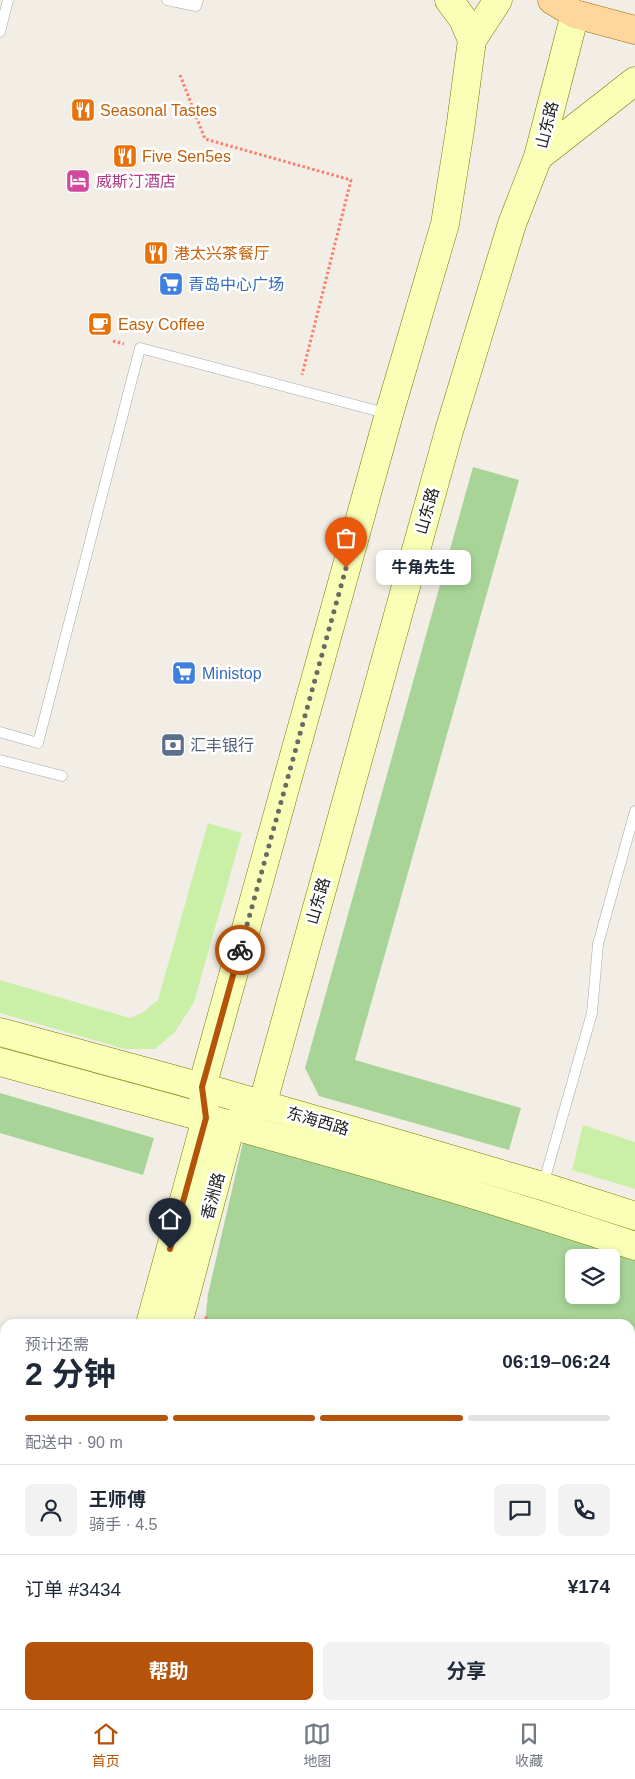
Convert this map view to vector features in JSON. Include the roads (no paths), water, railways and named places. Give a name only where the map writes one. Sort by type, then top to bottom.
[{"type":"main road","points":[[449,0],[463,20],[472,40]]},
{"type":"main road","points":[[262,1106],[219,1122],[202,1087],[445,224],[472,40],[498,0]]},
{"type":"main road","points":[[552,0],[577,7],[635,30]]},
{"type":"main road","name":"山东路","points":[[262,1106],[449,431],[512,224],[538,157],[577,7]]},
{"type":"main road","points":[[538,157],[635,81]]},
{"type":"main road","name":"东海西路","points":[[0,1032],[202,1087],[542,1186],[635,1216]]},
{"type":"main road","name":"东海西路","points":[[0,1062],[535,1212],[635,1246]]},
{"type":"main road","name":"香洲路","points":[[152,1319],[219,1122]]},
{"type":"main road","name":"香洲路","points":[[179,1319],[219,1122]]},
{"type":"lane","points":[[0,32],[8,0]]},
{"type":"lane","points":[[167,0],[196,6],[198,0]]},
{"type":"lane","points":[[0,732],[38,743],[140,348],[390,414]]},
{"type":"lane","points":[[0,760],[62,776]]},
{"type":"lane","points":[[542,1186],[592,1013],[598,944],[635,811]]},
{"type":"place","name":"Seasonal Tastes","points":[[83,110]]},
{"type":"place","name":"Five Sen5es","points":[[125,156]]},
{"type":"place","name":"威斯汀酒店","points":[[78,181]]},
{"type":"place","name":"港太兴茶餐厅","points":[[156,253]]},
{"type":"place","name":"青岛中心广场","points":[[171,284]]},
{"type":"place","name":"Easy Coffee","points":[[100,324]]},
{"type":"place","name":"牛角先生","points":[[346,568]]},
{"type":"place","name":"Ministop","points":[[184,673]]},
{"type":"place","name":"汇丰银行","points":[[173,745]]}]
